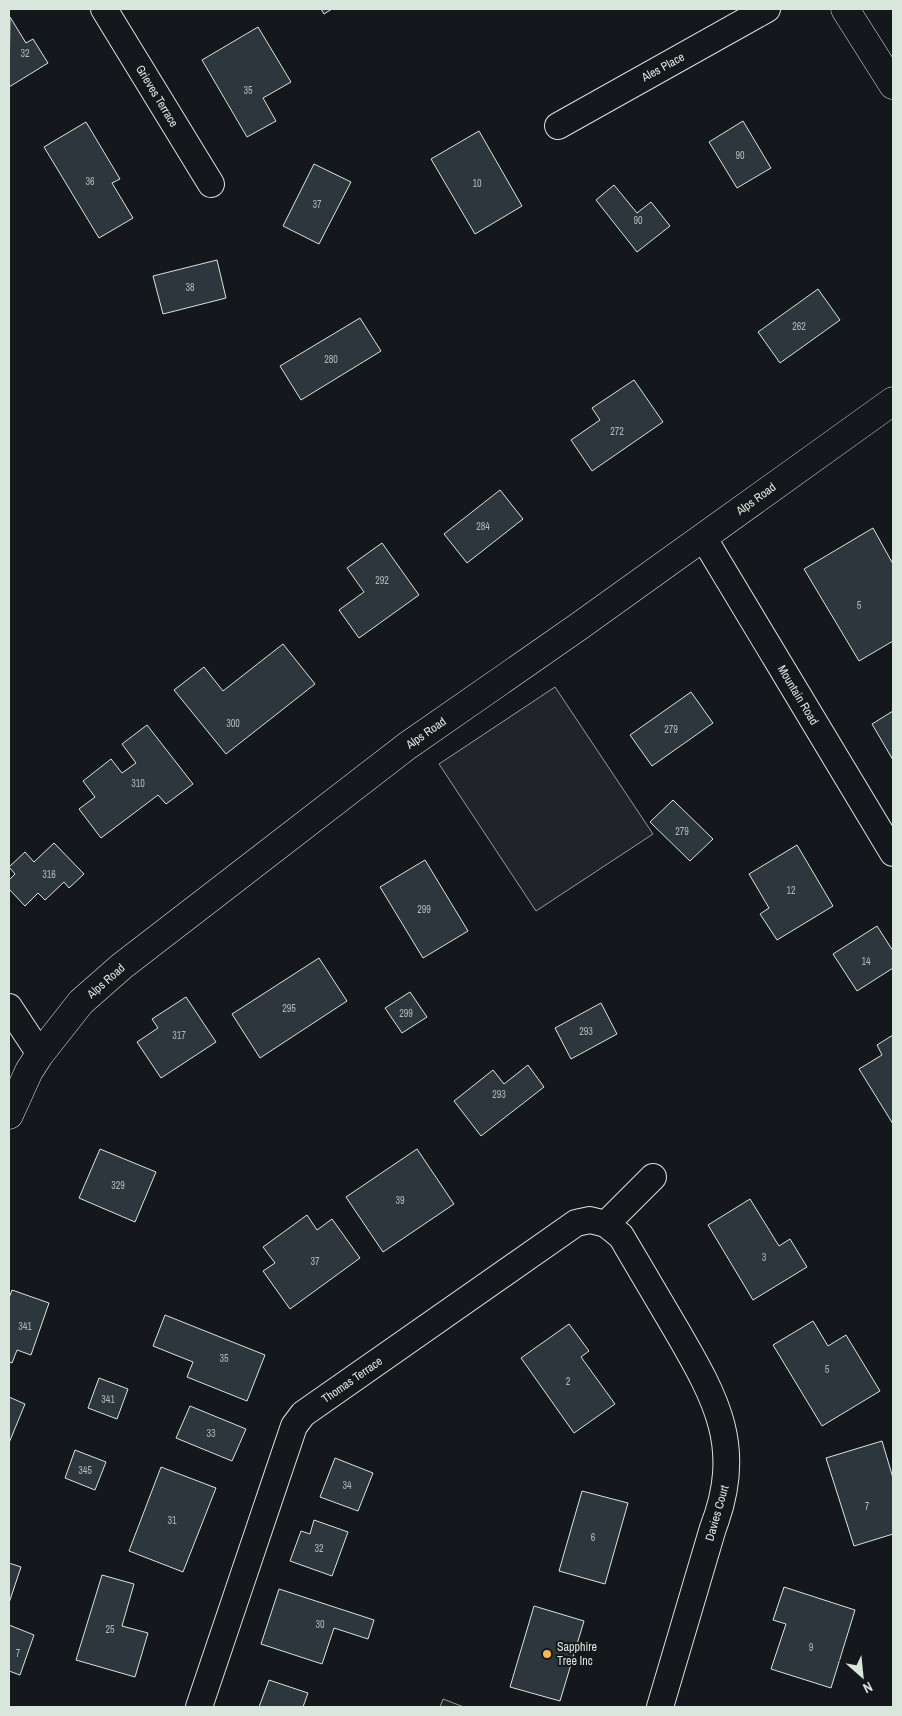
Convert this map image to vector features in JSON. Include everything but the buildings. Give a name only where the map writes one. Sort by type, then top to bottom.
[{"type":"main road","points":[[845,9],[893,85]]},
{"type":"main road","name":"Alps Road","points":[[9,1116],[28,1070],[40,1054],[81,1002],[122,966],[407,746],[578,627],[893,400]]},
{"type":"street","name":"Grieves Terrace","points":[[104,9],[211,184]]},
{"type":"street","name":"Ales Place","points":[[558,126],[767,9]]},
{"type":"street","name":"Mountain Road","points":[[703,537],[893,853]]},
{"type":"street","points":[[9,1007],[40,1054]]},
{"type":"street","points":[[606,1224],[653,1177]]},
{"type":"street","name":"Thomas Terrace","points":[[199,1707],[294,1426],[303,1414],[576,1223],[590,1220],[606,1224]]},
{"type":"street","name":"Davies Court","points":[[606,1224],[621,1236],[705,1380],[718,1412],[726,1446],[726,1479],[720,1509],[660,1707]]},
{"type":"shaded area","points":[[555,687],[653,834],[536,911],[439,764]]},
{"type":"shaded area","points":[[443,1699],[464,1707],[440,1707]]},
{"type":"place","name":"Sapphire Tree Inc","points":[[547,1654]]}]
